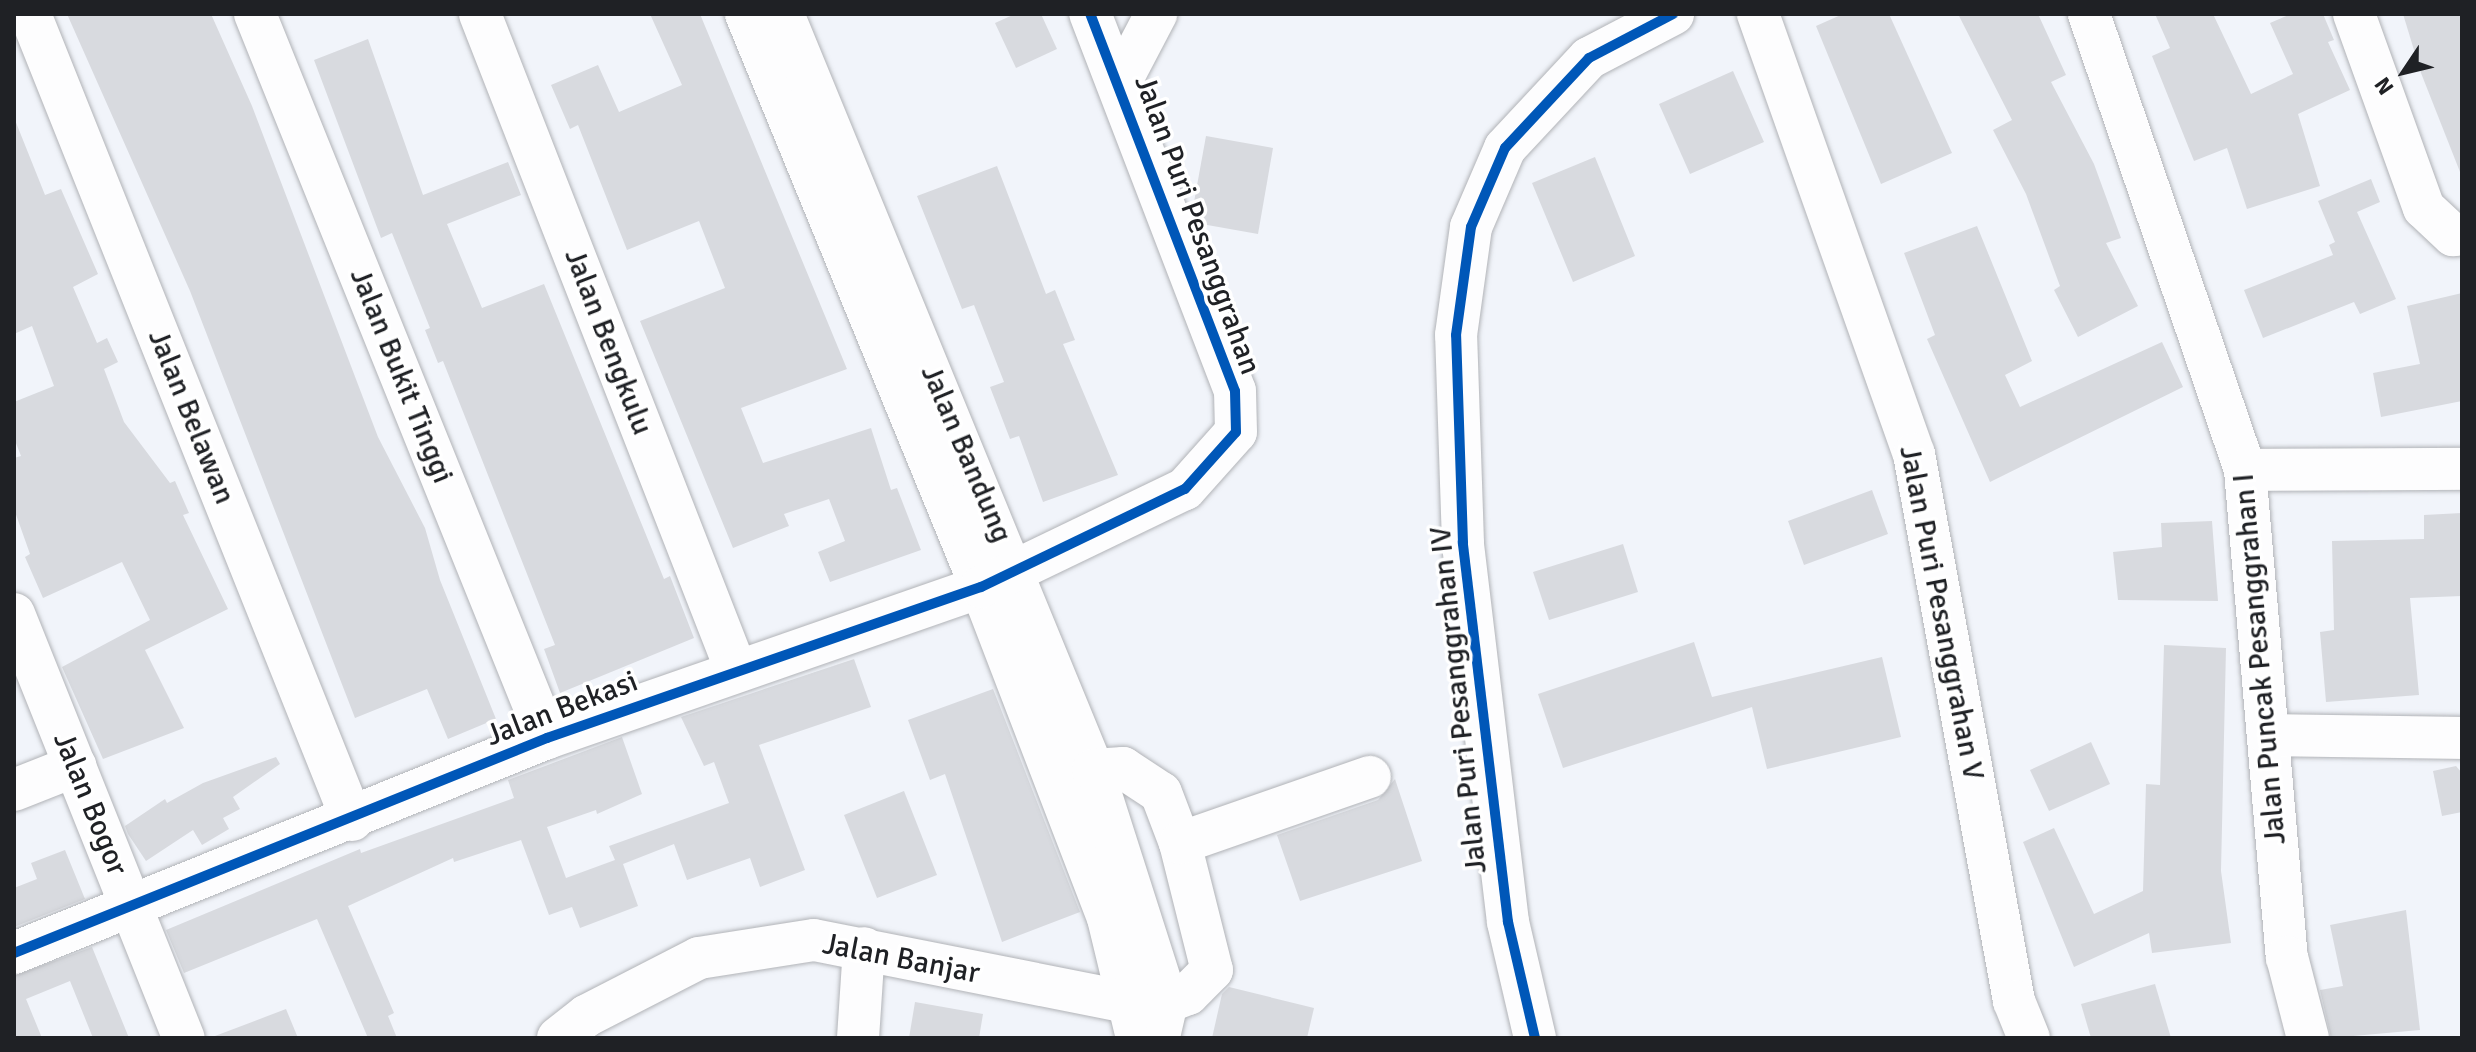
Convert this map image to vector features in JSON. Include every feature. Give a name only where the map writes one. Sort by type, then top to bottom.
[{"type":"street","name":"Jalan Belawan","points":[[30,14],[352,820]]},
{"type":"street","name":"Jalan Bukit Tinggi","points":[[255,14],[547,738]]},
{"type":"street","name":"Jalan Bengkulu","points":[[480,14],[736,670]]},
{"type":"street","name":"Jalan Bandung","points":[[746,14],[998,579],[1093,770],[1152,1018]]},
{"type":"street","name":"Jalan Bandung","points":[[783,14],[998,579],[1108,918],[1152,1018]]},
{"type":"street","name":"Jalan Puri Pesanggrahan","points":[[998,579],[1185,489],[1236,432],[1235,391],[1120,83],[1090,14]]},
{"type":"street","points":[[1120,83],[1156,14]]},
{"type":"street","name":"Jalan Puri Pesanggrahan IV","points":[[1535,1038],[1508,922],[1463,543],[1456,335],[1471,227],[1505,148],[1589,58],[1673,14]]},
{"type":"street","name":"Jalan Puri Pesanggrahan V","points":[[1758,14],[1914,454],[2014,1001],[2029,1038]]},
{"type":"street","name":"Jalan Puncak Pesanggrahan I","points":[[2089,14],[2245,470],[2287,957],[2308,1038]]},
{"type":"street","points":[[2354,14],[2424,208],[2453,235],[2462,234]]},
{"type":"street","points":[[2245,470],[2462,469]]},
{"type":"street","name":"Jalan Bekasi","points":[[14,953],[352,820],[547,738],[998,579]]},
{"type":"street","name":"Jalan Bogor","points":[[15,621],[184,1038]]},
{"type":"street","points":[[2269,735],[2462,738]]},
{"type":"street","points":[[14,790],[75,766]]},
{"type":"street","points":[[1093,770],[1123,768],[1161,793],[1180,843],[1212,970],[1188,994],[1152,1018]]},
{"type":"street","points":[[1180,843],[1370,777]]},
{"type":"street","name":"Jalan Banjar","points":[[558,1038],[586,1016],[699,958],[814,940],[864,948],[1152,1018]]},
{"type":"street","points":[[858,1038],[864,948]]},
{"type":"building","points":[[67,14],[211,14],[252,106],[378,437],[425,528],[440,580],[496,719],[448,739],[427,689],[355,718],[190,291]]},
{"type":"building","points":[[650,14],[700,14],[847,369],[741,408],[763,463],[871,428],[891,490],[897,488],[921,550],[830,582],[818,552],[845,541],[829,499],[784,514],[789,526],[733,548],[640,321],[725,288],[699,221],[627,250],[578,125],[570,129],[551,85],[598,65],[619,112],[682,85]]},
{"type":"building","points":[[1015,14],[1041,14],[1057,49],[1016,68],[995,23]]},
{"type":"building","points":[[1843,14],[1889,14],[1952,153],[1881,184],[1816,26]]},
{"type":"building","points":[[1958,14],[2038,14],[2066,75],[2051,82],[2094,164],[2121,238],[2106,243],[2138,306],[2078,337],[2054,290],[2060,286],[2026,194],[1993,130],[2012,120]]},
{"type":"building","points":[[2155,14],[2213,14],[2251,94],[2293,74],[2270,23],[2291,14],[2323,14],[2334,40],[2328,42],[2350,90],[2298,114],[2320,186],[2247,209],[2227,148],[2194,161],[2152,56],[2170,48]]},
{"type":"building","points":[[2403,14],[2462,14],[2462,177],[2421,73]]},
{"type":"building","points":[[368,39],[423,195],[508,162],[521,195],[447,224],[482,308],[544,284],[664,579],[670,576],[694,638],[560,693],[544,649],[555,645],[443,361],[438,363],[425,330],[430,328],[392,233],[381,238],[314,60]]},
{"type":"building","points":[[1733,71],[1764,142],[1690,174],[1659,104]]},
{"type":"building","points":[[15,120],[45,195],[61,189],[98,274],[73,287],[97,343],[107,338],[118,362],[104,369],[124,422],[170,483],[175,481],[189,513],[183,515],[228,609],[145,650],[184,728],[103,759],[62,667],[150,620],[122,562],[43,598],[25,557],[30,554],[14,509],[14,458],[21,456],[14,438],[14,402],[54,386],[32,326],[14,334]]},
{"type":"building","points":[[1206,136],[1273,148],[1258,234],[1196,223],[1192,213]]},
{"type":"building","points":[[1595,157],[1635,256],[1573,282],[1532,183]]},
{"type":"building","points":[[997,166],[1046,294],[1055,290],[1075,340],[1063,344],[1118,475],[1043,502],[1019,436],[1010,439],[990,387],[1004,382],[974,305],[962,309],[917,196]]},
{"type":"building","points":[[2371,179],[2380,202],[2357,212],[2396,299],[2360,314],[2354,302],[2263,338],[2244,290],[2333,255],[2329,245],[2335,242],[2318,201]]},
{"type":"building","points":[[1977,226],[2032,361],[2005,375],[2020,407],[2162,342],[2183,387],[1990,482],[1927,339],[1935,335],[1904,253]]},
{"type":"building","points":[[2462,293],[2462,401],[2381,417],[2373,373],[2420,364],[2407,306]]},
{"type":"building","points":[[1872,490],[1888,534],[1804,565],[1788,521]]},
{"type":"building","points":[[2462,513],[2462,596],[2410,598],[2419,695],[2326,702],[2320,632],[2334,630],[2332,541],[2424,539],[2424,515]]},
{"type":"building","points":[[2212,521],[2218,601],[2118,600],[2113,552],[2162,547],[2161,523]]},
{"type":"building","points":[[1623,544],[1638,592],[1549,620],[1533,572]]},
{"type":"building","points":[[1694,642],[1712,697],[1882,657],[1901,737],[1767,769],[1752,707],[1563,768],[1538,694]]},
{"type":"building","points":[[2164,645],[2226,648],[2221,871],[2231,943],[2152,953],[2149,933],[2074,967],[2023,842],[2054,828],[2094,914],[2143,891],[2146,784],[2160,785]]},
{"type":"building","points":[[854,659],[871,707],[759,745],[805,870],[760,887],[750,858],[687,880],[674,844],[623,864],[638,906],[580,928],[572,907],[549,915],[521,840],[454,862],[453,858],[348,906],[394,1013],[388,1016],[397,1038],[368,1038],[317,919],[184,973],[166,930],[360,849],[361,853],[514,798],[508,780],[622,737],[642,794],[597,814],[596,810],[547,827],[566,878],[615,860],[609,846],[729,803],[714,762],[704,766],[681,717]]},
{"type":"building","points":[[993,689],[1080,912],[1002,942],[945,774],[930,780],[908,720]]},
{"type":"building","points":[[2091,742],[2110,784],[2049,811],[2030,770]]},
{"type":"building","points":[[276,757],[280,764],[233,797],[240,809],[223,818],[229,829],[202,845],[193,830],[146,861],[128,834],[125,826],[165,799],[167,803],[203,783]]},
{"type":"building","points":[[2456,766],[2462,773],[2462,812],[2442,816],[2433,771]]},
{"type":"building","points":[[1395,779],[1422,861],[1300,901],[1277,835],[1378,800]]},
{"type":"building","points":[[904,791],[937,875],[877,898],[844,815]]},
{"type":"building","points":[[65,850],[85,899],[14,927],[14,888],[37,879],[31,863]]},
{"type":"building","points":[[2406,910],[2420,1030],[2331,1038],[2320,990],[2343,986],[2330,925]]},
{"type":"building","points":[[92,947],[129,1038],[93,1038],[70,981],[26,999],[42,1038],[14,1038],[14,976]]},
{"type":"building","points":[[2155,984],[2171,1038],[2091,1038],[2081,1004]]},
{"type":"building","points":[[1229,987],[1314,1008],[1307,1038],[1212,1038],[1222,994]]},
{"type":"building","points":[[915,1002],[983,1014],[979,1038],[909,1038]]},
{"type":"building","points":[[286,1009],[298,1038],[215,1038],[215,1036]]},
{"type":"cycle path","points":[[14,953],[547,738],[981,587],[1185,489],[1236,432],[1235,391],[1090,14]]},
{"type":"cycle path","points":[[1535,1038],[1508,922],[1463,543],[1456,335],[1471,227],[1505,148],[1589,58],[1673,14]]}]
